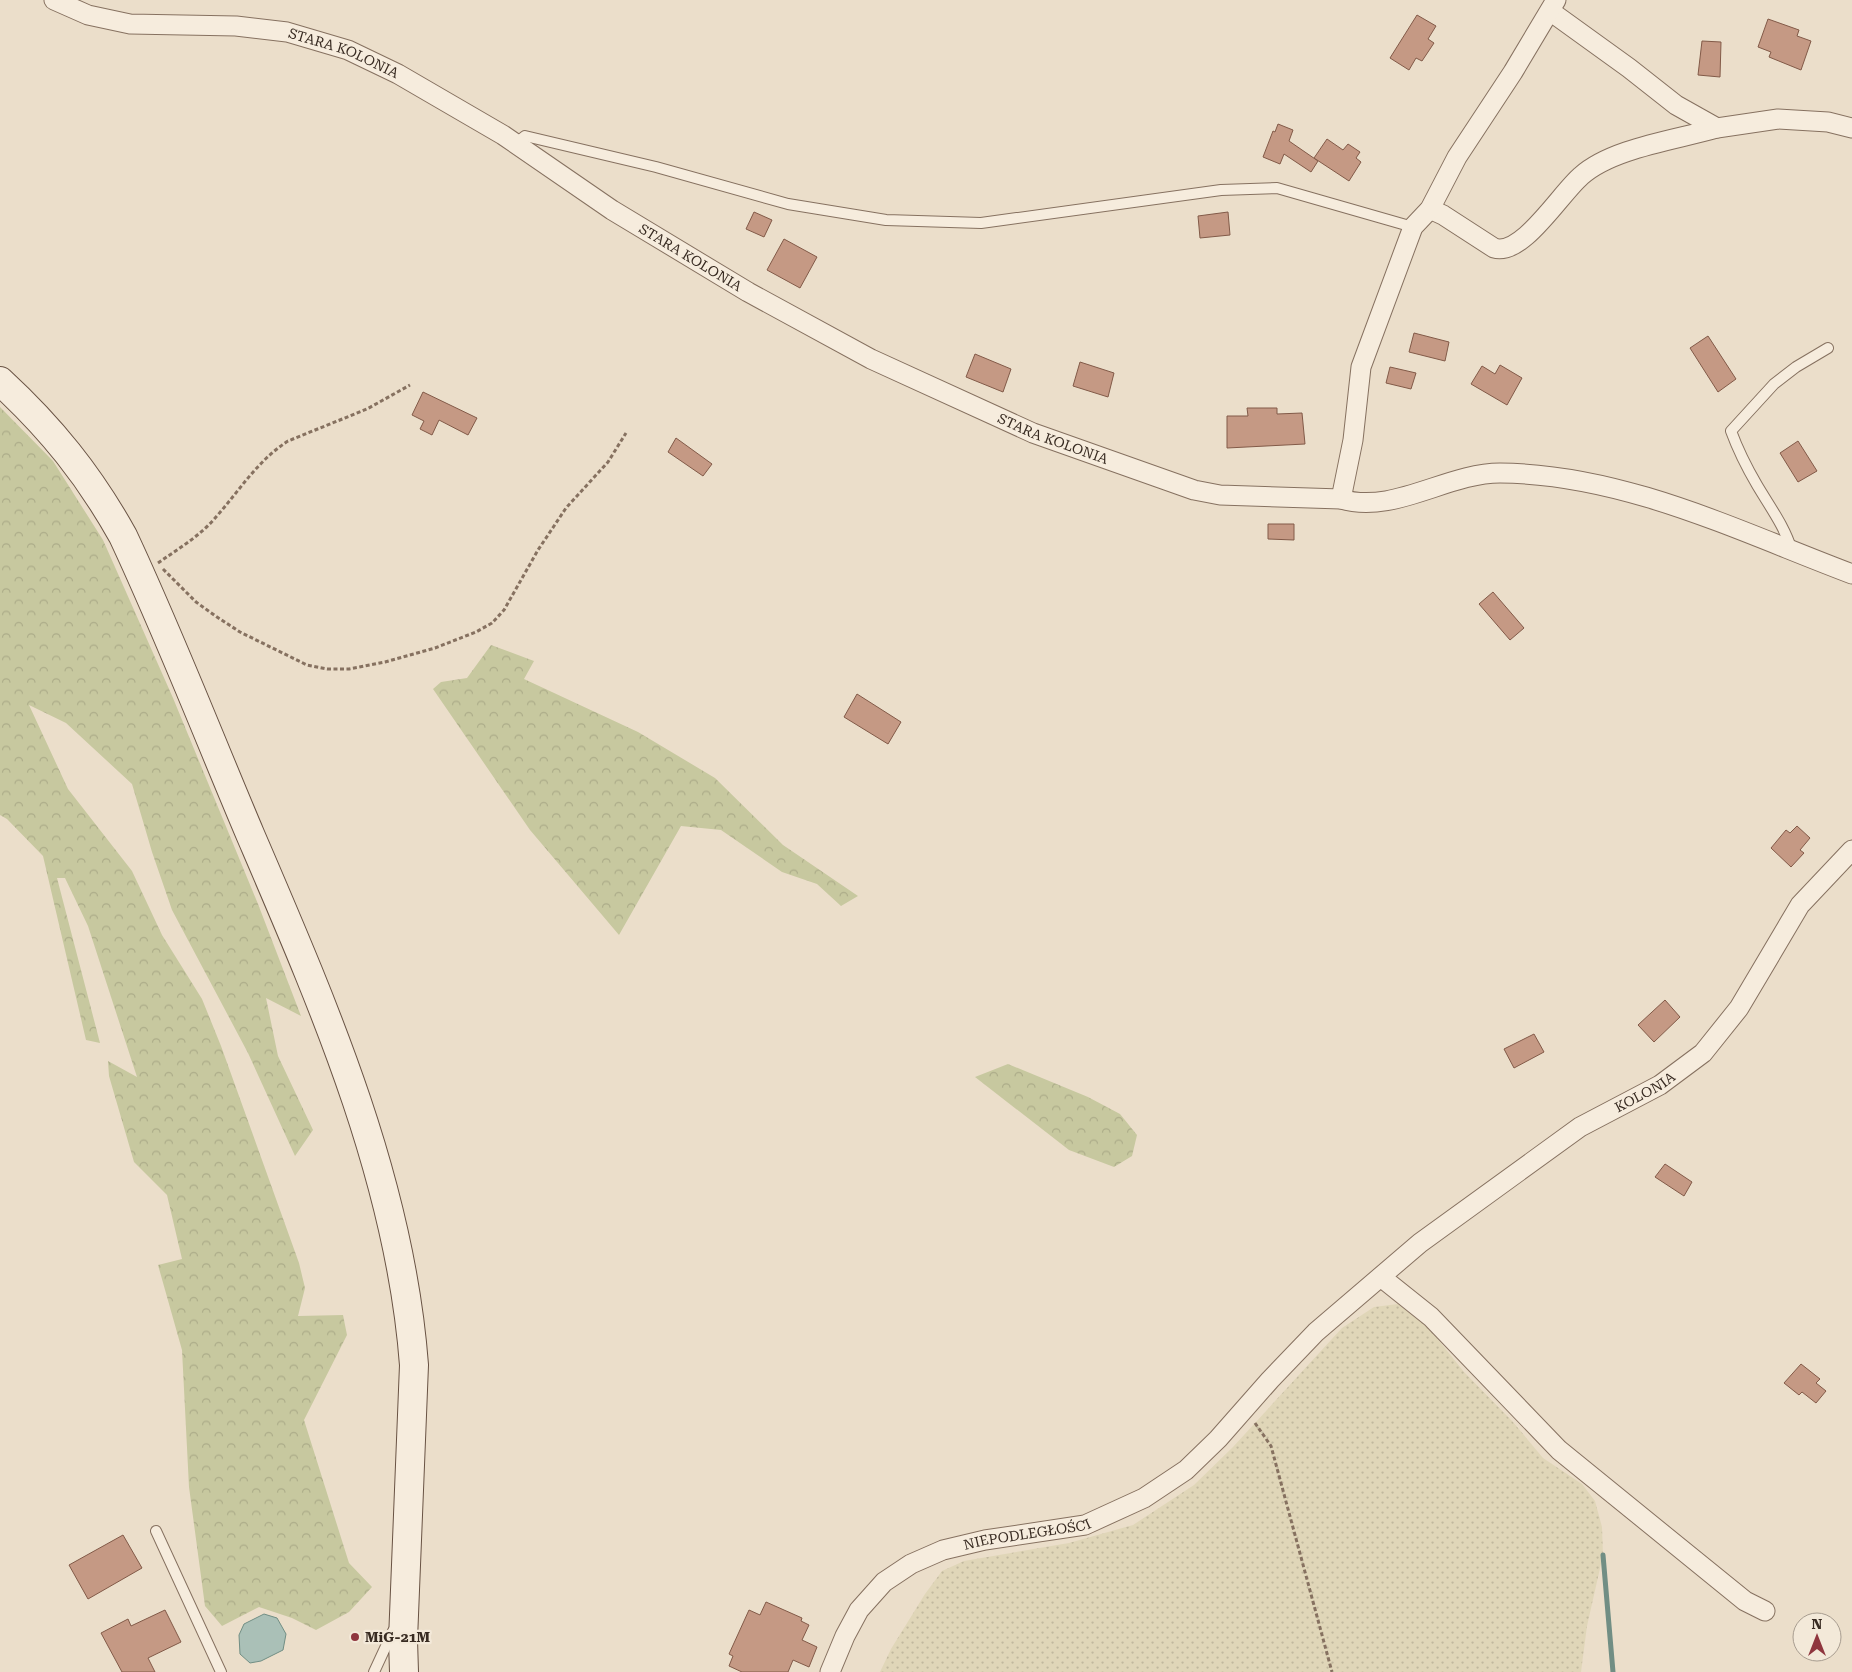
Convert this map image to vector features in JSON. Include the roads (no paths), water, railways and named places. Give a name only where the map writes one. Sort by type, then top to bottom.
[{"type":"main road","points":[[0,381],[35,413],[84,472],[148,566],[319,997],[350,1080],[386,1204],[404,1277],[414,1365],[405,1592],[404,1672]]},
{"type":"street","name":"STARA KOLONIA","points":[[54,0],[88,15],[130,24],[245,27],[287,32],[348,50],[398,74],[516,143],[612,210],[748,292],[871,359],[1033,433],[1203,492],[1220,495],[1341,499],[1351,502],[1367,502],[1396,499],[1458,479],[1498,473],[1566,477],[1629,490],[1852,574]]},
{"type":"street","points":[[1341,499],[1353,440],[1361,367],[1412,227],[1430,209],[1457,157],[1513,72],[1553,6],[1676,105],[1717,128]]},
{"type":"street","points":[[1430,209],[1443,215],[1494,248],[1502,250],[1510,248],[1527,236],[1581,176],[1596,164],[1612,156],[1717,128],[1778,119],[1828,122],[1852,128]]},
{"type":"street","name":"KOLONIA","points":[[1244,1410],[1316,1332],[1420,1243],[1580,1127],[1660,1085],[1703,1052],[1739,1008],[1800,905],[1852,850]]},
{"type":"street","points":[[1381,1277],[1431,1317],[1559,1450],[1745,1601],[1765,1611]]},
{"type":"street","name":"NIEPODLEGŁOŚCI","points":[[830,1672],[845,1636],[859,1610],[884,1582],[911,1564],[943,1550],[985,1540],[1085,1525],[1144,1498],[1186,1470],[1244,1410]]},
{"type":"lane","points":[[516,143],[525,136],[675,172],[788,204],[886,220],[981,223],[1221,190],[1277,188],[1412,227]]},
{"type":"lane","points":[[1792,551],[1787,534],[1740,454],[1731,432],[1774,384],[1796,367],[1828,348]]},
{"type":"lane","points":[[156,1531],[221,1672]]},
{"type":"lane","points":[[374,1672],[389,1643],[405,1592]]},
{"type":"waterway","points":[[1603,1555],[1613,1672]]},
{"type":"place","name":"MiG-21M","points":[[355,1637]]}]
